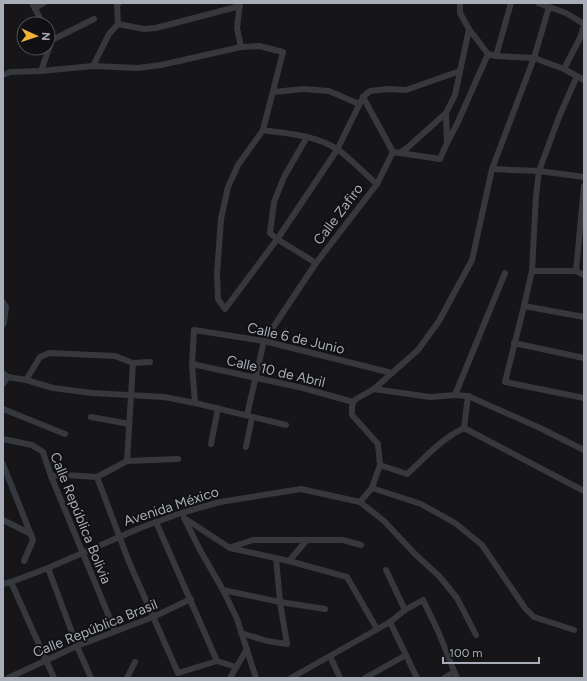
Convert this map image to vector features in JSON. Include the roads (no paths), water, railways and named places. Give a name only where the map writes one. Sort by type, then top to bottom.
[{"type":"street","points":[[39,16],[34,6],[44,3]]},
{"type":"street","points":[[460,3],[460,13],[469,29],[488,54],[496,56],[534,58],[564,69],[584,80]]},
{"type":"street","points":[[496,56],[511,3]]},
{"type":"street","points":[[538,3],[566,13],[584,25],[580,38],[564,69]]},
{"type":"street","points":[[93,66],[110,34],[118,24],[117,4]]},
{"type":"street","points":[[118,24],[150,29],[240,5],[237,28],[241,47]]},
{"type":"street","points":[[476,635],[457,598],[439,576],[415,554],[384,521],[360,502],[372,488],[380,465],[378,444],[352,415],[352,407],[353,402],[356,399],[374,389],[418,350],[439,321],[472,260],[492,169],[534,58],[549,7]]},
{"type":"street","points":[[56,38],[94,19]]},
{"type":"street","points":[[400,152],[407,148],[446,113],[455,95],[469,29]]},
{"type":"street","points":[[3,75],[10,72],[41,71],[93,66],[138,68],[161,65],[241,47],[259,46],[282,52],[274,92],[263,130],[238,165],[228,188],[221,219],[217,274],[218,298],[225,309],[277,239],[337,150],[358,104],[363,97],[370,91],[388,89],[406,90],[460,71]]},
{"type":"street","points":[[363,97],[393,152],[440,159],[488,54]]},
{"type":"street","points":[[41,71],[46,56]]},
{"type":"street","points":[[577,76],[559,117],[539,171],[536,196],[532,271],[505,382],[584,396]]},
{"type":"street","points":[[274,92],[303,89],[329,91],[358,104]]},
{"type":"street","points":[[446,113],[447,143]]},
{"type":"street","points":[[263,130],[307,137],[319,141],[337,150],[376,184]]},
{"type":"street","points":[[307,137],[284,177],[274,202],[270,233],[277,239],[316,263]]},
{"type":"street","name":"Calle Zafiro","points":[[264,342],[316,263],[376,184],[393,152]]},
{"type":"street","points":[[492,169],[539,171],[584,177]]},
{"type":"street","points":[[576,271],[584,186]]},
{"type":"street","points":[[532,271],[576,271],[584,275]]},
{"type":"street","points":[[455,395],[505,272]]},
{"type":"street","points":[[3,302],[6,307],[3,325]]},
{"type":"street","points":[[524,306],[584,317]]},
{"type":"street","name":"Calle 6 de Junio","points":[[192,364],[194,330],[264,342],[392,373]]},
{"type":"street","points":[[246,447],[256,378],[264,342]]},
{"type":"street","points":[[514,343],[584,358]]},
{"type":"street","points":[[26,380],[40,357],[49,352],[115,356],[133,363],[150,362]]},
{"type":"street","points":[[127,461],[133,363]]},
{"type":"street","points":[[192,364],[195,403]]},
{"type":"street","name":"Calle 10 de Abril","points":[[192,364],[303,388],[353,402]]},
{"type":"street","points":[[3,384],[6,375],[53,388],[92,393],[164,397],[218,408],[286,425]]},
{"type":"street","points":[[374,389],[430,397],[455,395],[468,396],[540,428],[584,450]]},
{"type":"street","points":[[464,428],[468,396]]},
{"type":"street","points":[[211,444],[218,408]]},
{"type":"street","points":[[3,409],[65,434]]},
{"type":"street","points":[[91,418],[129,424]]},
{"type":"street","points":[[380,465],[407,474],[451,434],[464,428]]},
{"type":"street","points":[[464,428],[584,491]]},
{"type":"street","name":"Calle República Bolivia","points":[[3,439],[32,445],[43,452],[51,476],[115,631]]},
{"type":"street","points":[[51,476],[66,475],[97,477],[127,461],[178,459]]},
{"type":"street","points":[[3,464],[32,537],[24,562]]},
{"type":"street","points":[[97,477],[119,536],[177,676],[218,661],[236,667]]},
{"type":"street","points":[[372,488],[421,504],[455,523],[482,545],[524,608],[534,616],[574,630]]},
{"type":"street","name":"Avenida México","points":[[3,584],[48,568],[119,536],[156,522],[182,516],[220,502],[301,489],[360,502]]},
{"type":"street","points":[[182,516],[230,548],[289,561],[347,578],[377,629]]},
{"type":"street","points":[[182,516],[223,590],[237,619],[256,678]]},
{"type":"street","points":[[3,520],[32,537]]},
{"type":"street","points":[[156,522],[218,661]]},
{"type":"street","points":[[230,548],[253,540],[342,540],[361,545]]},
{"type":"street","points":[[289,561],[307,540]]},
{"type":"street","points":[[241,633],[287,644],[280,602],[276,558]]},
{"type":"street","points":[[48,568],[77,646],[91,678]]},
{"type":"street","points":[[386,570],[405,610]]},
{"type":"street","points":[[11,582],[54,678]]},
{"type":"street","points":[[223,590],[280,602],[325,609]]},
{"type":"street","name":"Calle República Brasil","points":[[8,678],[46,659],[153,617],[191,599]]},
{"type":"street","points":[[291,678],[390,622],[405,610],[423,600],[438,631],[457,678]]},
{"type":"street","points":[[390,622],[417,678]]},
{"type":"street","points":[[230,678],[247,649]]},
{"type":"street","points":[[330,656],[340,678]]},
{"type":"street","points":[[365,678],[406,656]]},
{"type":"street","points":[[127,678],[135,662]]},
{"type":"street","points":[[444,678],[454,672]]}]
